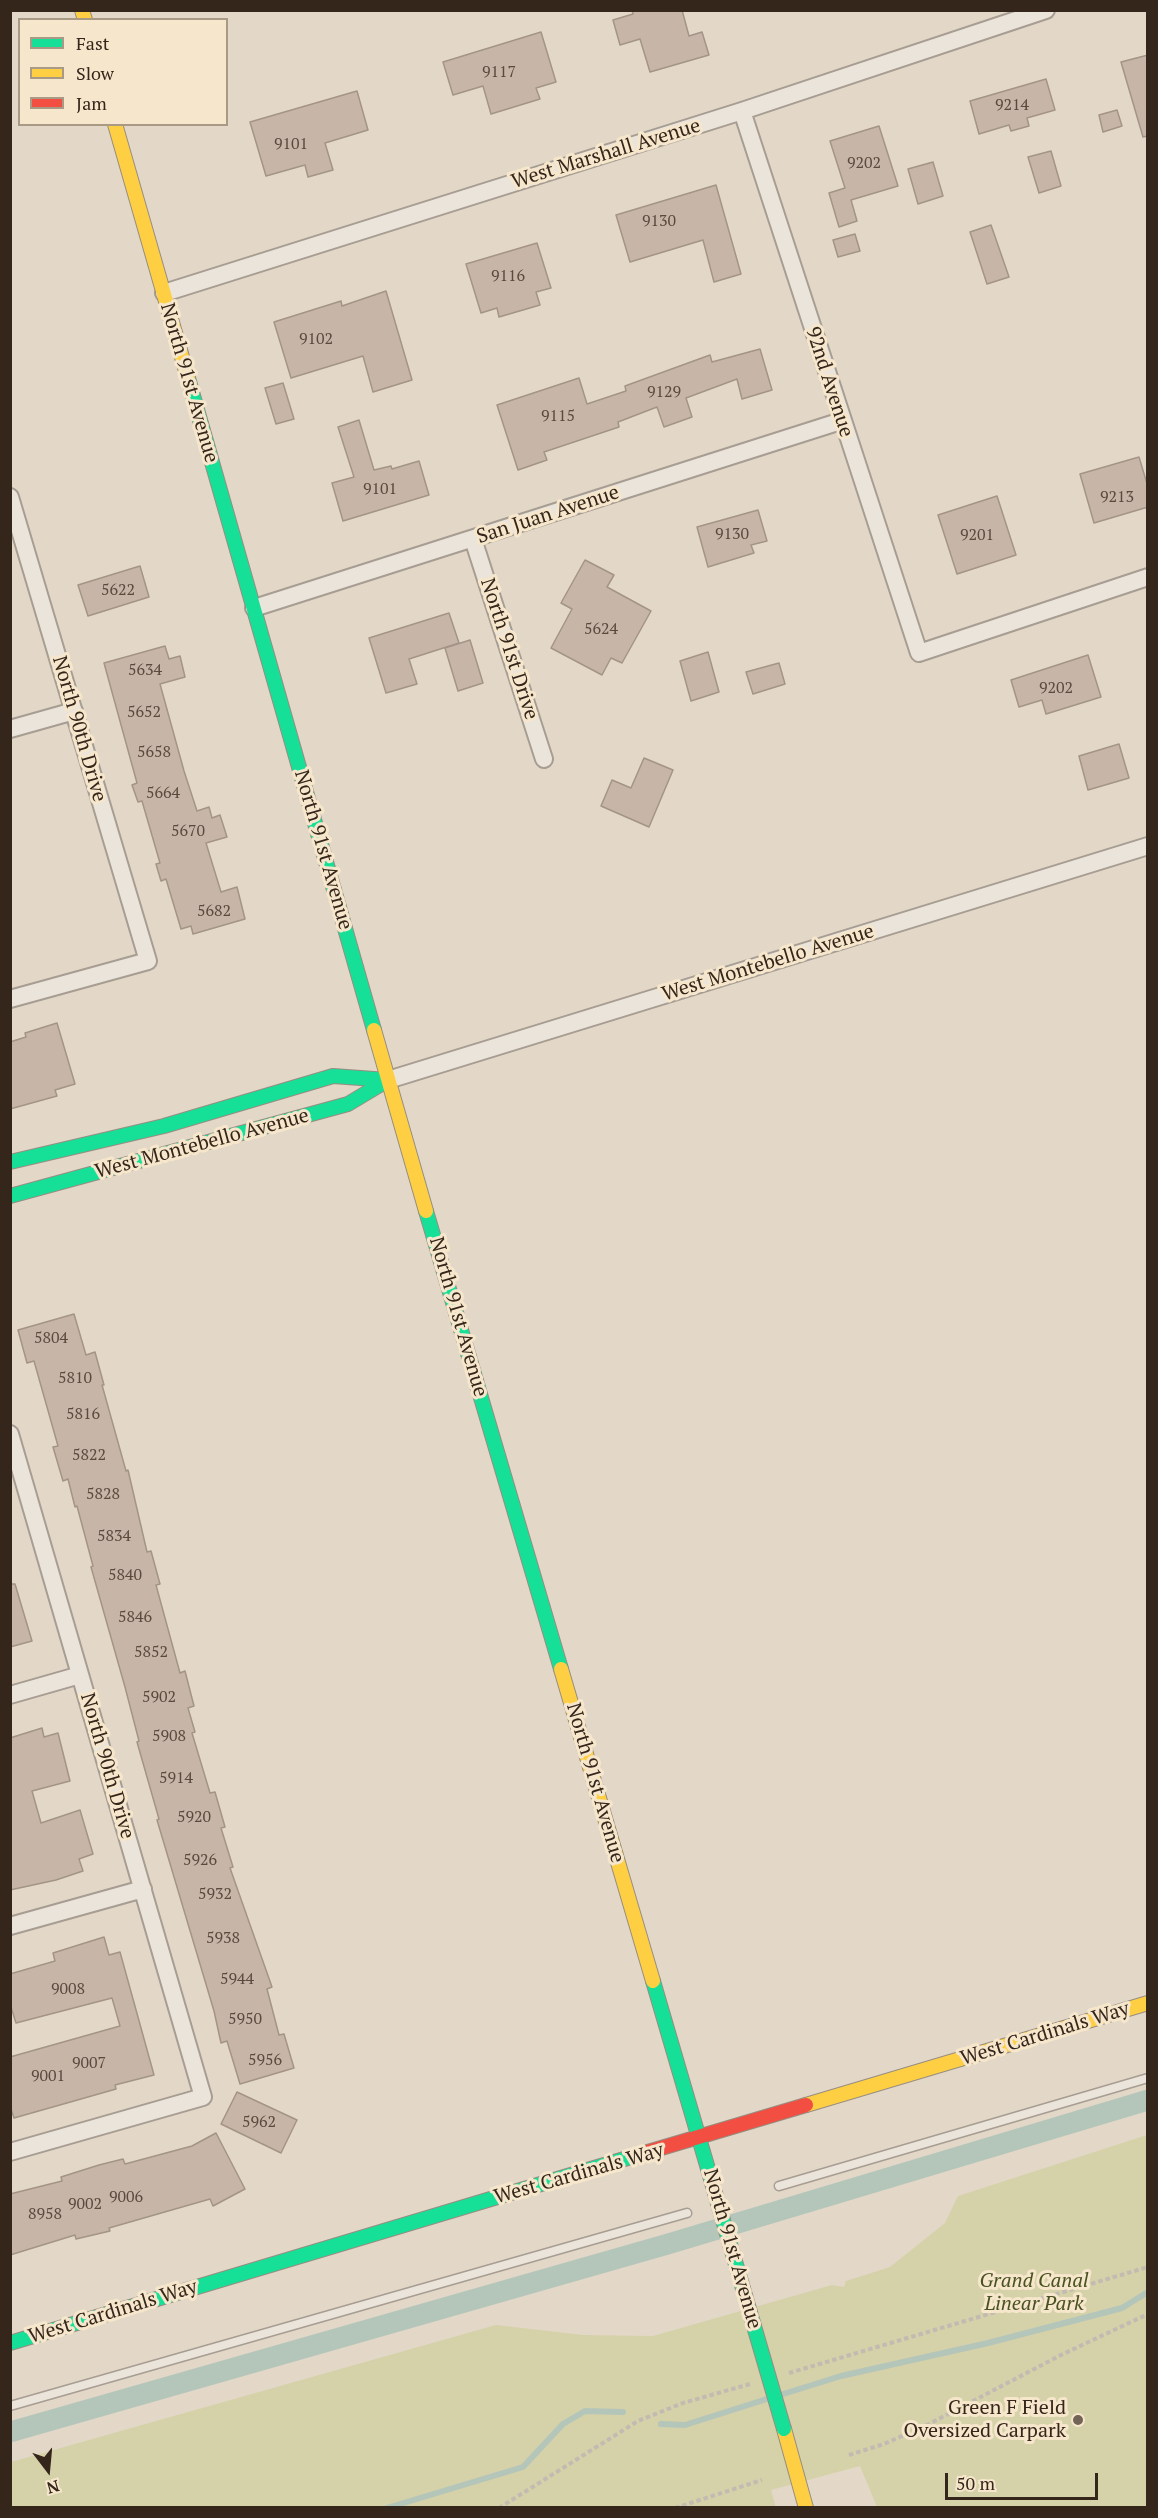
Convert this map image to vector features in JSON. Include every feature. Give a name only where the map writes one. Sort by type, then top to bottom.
[{"type":"main road","name":"North 91st Avenue","points":[[116,126],[388,1080],[720,2205],[806,2508]]},
{"type":"main road","name":"West Montebello Avenue","points":[[10,1162],[164,1126],[333,1076],[388,1080]]},
{"type":"main road","name":"West Montebello Avenue","points":[[10,1196],[348,1104],[388,1080]]},
{"type":"main road","name":"West Cardinals Way","points":[[10,2343],[1148,2003]]},
{"type":"street","name":"West Marshall Avenue","points":[[164,293],[742,111],[1046,10]]},
{"type":"street","name":"92nd Avenue","points":[[742,111],[841,421],[919,653],[1148,577]]},
{"type":"street","name":"San Juan Avenue","points":[[254,608],[841,421]]},
{"type":"street","name":"North 90th Drive","points":[[10,497],[148,961],[10,999]]},
{"type":"street","name":"North 91st Drive","points":[[473,539],[544,759]]},
{"type":"street","points":[[10,729],[74,711]]},
{"type":"street","name":"West Montebello Avenue","points":[[388,1080],[1148,846]]},
{"type":"street","name":"North 90th Drive","points":[[10,1434],[203,2097],[10,2152]]},
{"type":"street","points":[[10,1695],[80,1675]]},
{"type":"street","points":[[10,1926],[143,1888]]},
{"type":"lane","points":[[779,2186],[1148,2078]]},
{"type":"lane","points":[[10,2406],[687,2213]]},
{"type":"path","points":[[781,2375],[1148,2267]]},
{"type":"path","points":[[849,2455],[884,2444],[929,2424],[1061,2355],[1148,2314]]},
{"type":"path","points":[[499,2508],[638,2421],[683,2403],[759,2381]]},
{"type":"path","points":[[675,2508],[762,2480]]},
{"type":"green space","name":"Grand Canal Linear Park","points":[[1147,2135],[1147,2507],[877,2507],[860,2466],[771,2490],[776,2508],[11,2508],[11,2462],[496,2325],[583,2335],[653,2336],[832,2285],[844,2287],[846,2281],[890,2267],[945,2223],[958,2196]]},
{"type":"building","points":[[632,10],[682,10],[689,36],[702,32],[709,55],[650,72],[640,39],[620,45],[613,20],[633,14]]},
{"type":"building","points":[[541,32],[556,82],[536,88],[540,99],[491,114],[483,86],[453,95],[443,62]]},
{"type":"building","points":[[1148,55],[1148,136],[1143,137],[1121,62]]},
{"type":"building","points":[[1046,79],[1055,110],[1027,118],[1029,126],[1011,131],[1009,125],[979,134],[970,101]]},
{"type":"building","points":[[357,91],[368,130],[325,143],[333,170],[308,177],[305,165],[266,176],[250,122]]},
{"type":"building","points":[[1117,110],[1122,126],[1103,132],[1099,115]]},
{"type":"building","points":[[879,126],[898,186],[851,200],[857,221],[839,227],[829,193],[845,188],[830,141]]},
{"type":"building","points":[[1051,151],[1061,186],[1039,193],[1028,157]]},
{"type":"building","points":[[933,162],[943,196],[918,204],[908,169]]},
{"type":"building","points":[[716,185],[741,274],[714,282],[703,240],[630,262],[616,215]]},
{"type":"building","points":[[991,225],[1009,277],[987,284],[970,232]]},
{"type":"building","points":[[855,234],[860,251],[838,257],[833,240]]},
{"type":"building","points":[[537,243],[551,288],[536,292],[540,305],[499,317],[497,308],[481,313],[466,264]]},
{"type":"building","points":[[386,291],[412,380],[373,392],[363,356],[291,378],[274,322],[341,301],[342,306]]},
{"type":"building","points":[[760,349],[772,390],[742,399],[737,379],[686,398],[692,417],[664,427],[657,407],[618,422],[619,427],[544,452],[547,460],[518,470],[497,405],[579,378],[587,404],[626,391],[625,386],[710,355],[712,362]]},
{"type":"building","points":[[283,383],[294,419],[276,424],[265,388]]},
{"type":"building","points":[[359,420],[374,470],[391,466],[392,469],[419,461],[429,495],[343,521],[332,483],[354,477],[338,427]]},
{"type":"building","points":[[1139,457],[1148,487],[1148,507],[1094,523],[1080,474]]},
{"type":"building","points":[[997,496],[1016,555],[957,574],[938,515]]},
{"type":"building","points":[[758,510],[767,541],[751,545],[754,553],[708,567],[697,527]]},
{"type":"building","points":[[585,560],[614,575],[607,587],[651,611],[622,663],[611,658],[602,675],[551,648],[572,609],[561,603]]},
{"type":"building","points":[[140,566],[149,597],[88,616],[78,585]]},
{"type":"building","points":[[449,613],[459,643],[409,659],[417,684],[386,693],[369,638]]},
{"type":"building","points":[[470,640],[483,683],[458,691],[445,648]]},
{"type":"building","points":[[165,646],[169,659],[180,656],[185,677],[160,684],[184,771],[197,811],[209,807],[212,818],[220,815],[227,837],[206,843],[221,892],[237,887],[245,919],[193,934],[191,926],[181,929],[166,879],[161,881],[156,864],[160,863],[142,801],[138,802],[132,785],[137,783],[104,663]]},
{"type":"building","points":[[708,652],[719,692],[691,701],[680,661]]},
{"type":"building","points":[[1088,655],[1101,697],[1046,714],[1042,700],[1019,707],[1011,680]]},
{"type":"building","points":[[779,663],[785,684],[753,694],[746,672]]},
{"type":"building","points":[[1119,744],[1129,778],[1088,790],[1079,756]]},
{"type":"building","points":[[644,758],[673,770],[649,827],[601,806],[612,780],[631,788]]},
{"type":"building","points":[[57,1023],[75,1084],[55,1090],[57,1096],[10,1109],[10,1042],[26,1037],[25,1033]]},
{"type":"building","points":[[74,1314],[86,1355],[95,1352],[126,1471],[128,1470],[147,1552],[151,1551],[160,1584],[156,1585],[180,1673],[185,1671],[194,1706],[188,1708],[195,1732],[192,1733],[210,1793],[215,1792],[225,1827],[221,1828],[233,1867],[230,1868],[272,1987],[267,1989],[279,2035],[284,2034],[294,2068],[240,2084],[227,2041],[221,2043],[214,2011],[157,1820],[159,1819],[91,1567],[93,1566],[77,1506],[75,1507],[68,1479],[63,1481],[53,1447],[58,1446],[34,1361],[27,1363],[18,1330]]},
{"type":"building","points":[[10,1584],[15,1584],[32,1641],[10,1647]]},
{"type":"building","points":[[42,1728],[44,1737],[58,1733],[70,1781],[32,1791],[41,1823],[80,1810],[93,1854],[79,1859],[83,1871],[56,1880],[10,1890],[10,1738]]},
{"type":"building","points":[[104,1937],[109,1955],[120,1952],[154,2075],[115,2085],[116,2089],[14,2118],[10,2106],[10,2057],[120,2026],[112,1998],[16,2023],[10,2004],[10,1974],[55,1961],[53,1953]]},
{"type":"building","points":[[237,2092],[297,2120],[281,2153],[221,2124]]},
{"type":"building","points":[[216,2133],[245,2189],[213,2206],[210,2199],[109,2228],[110,2231],[76,2239],[75,2235],[10,2255],[10,2194],[62,2181],[61,2177],[99,2165],[123,2159],[125,2164],[192,2146]]},
{"type":"waterway","points":[[10,2432],[668,2244],[1148,2100]]},
{"type":"waterway","points":[[780,2395],[841,2376],[988,2343],[1122,2308],[1148,2292]]},
{"type":"waterway","points":[[661,2424],[685,2425],[770,2398]]},
{"type":"waterway","points":[[387,2508],[523,2467],[563,2424],[585,2411],[623,2412]]},
{"type":"traffic: fast","points":[[188,378],[374,1030]]},
{"type":"traffic: fast","points":[[10,1162],[164,1126],[333,1076],[388,1080]]},
{"type":"traffic: fast","points":[[10,1196],[348,1104],[388,1080]]},
{"type":"traffic: fast","points":[[426,1211],[561,1669]]},
{"type":"traffic: fast","points":[[653,1981],[749,2309]]},
{"type":"traffic: fast","points":[[10,2343],[641,2154]]},
{"type":"traffic: fast","points":[[749,2309],[784,2429]]},
{"type":"traffic: slow","points":[[82,10],[84,18]]},
{"type":"traffic: slow","points":[[116,126],[188,378]]},
{"type":"traffic: slow","points":[[374,1030],[426,1211]]},
{"type":"traffic: slow","points":[[561,1669],[653,1981]]},
{"type":"traffic: slow","points":[[806,2105],[1148,2003]]},
{"type":"traffic: slow","points":[[784,2429],[806,2508]]},
{"type":"traffic: jam","points":[[641,2154],[806,2105]]},
{"type":"place","name":"Green F Field Oversized Carpark","points":[[1078,2420]]}]
